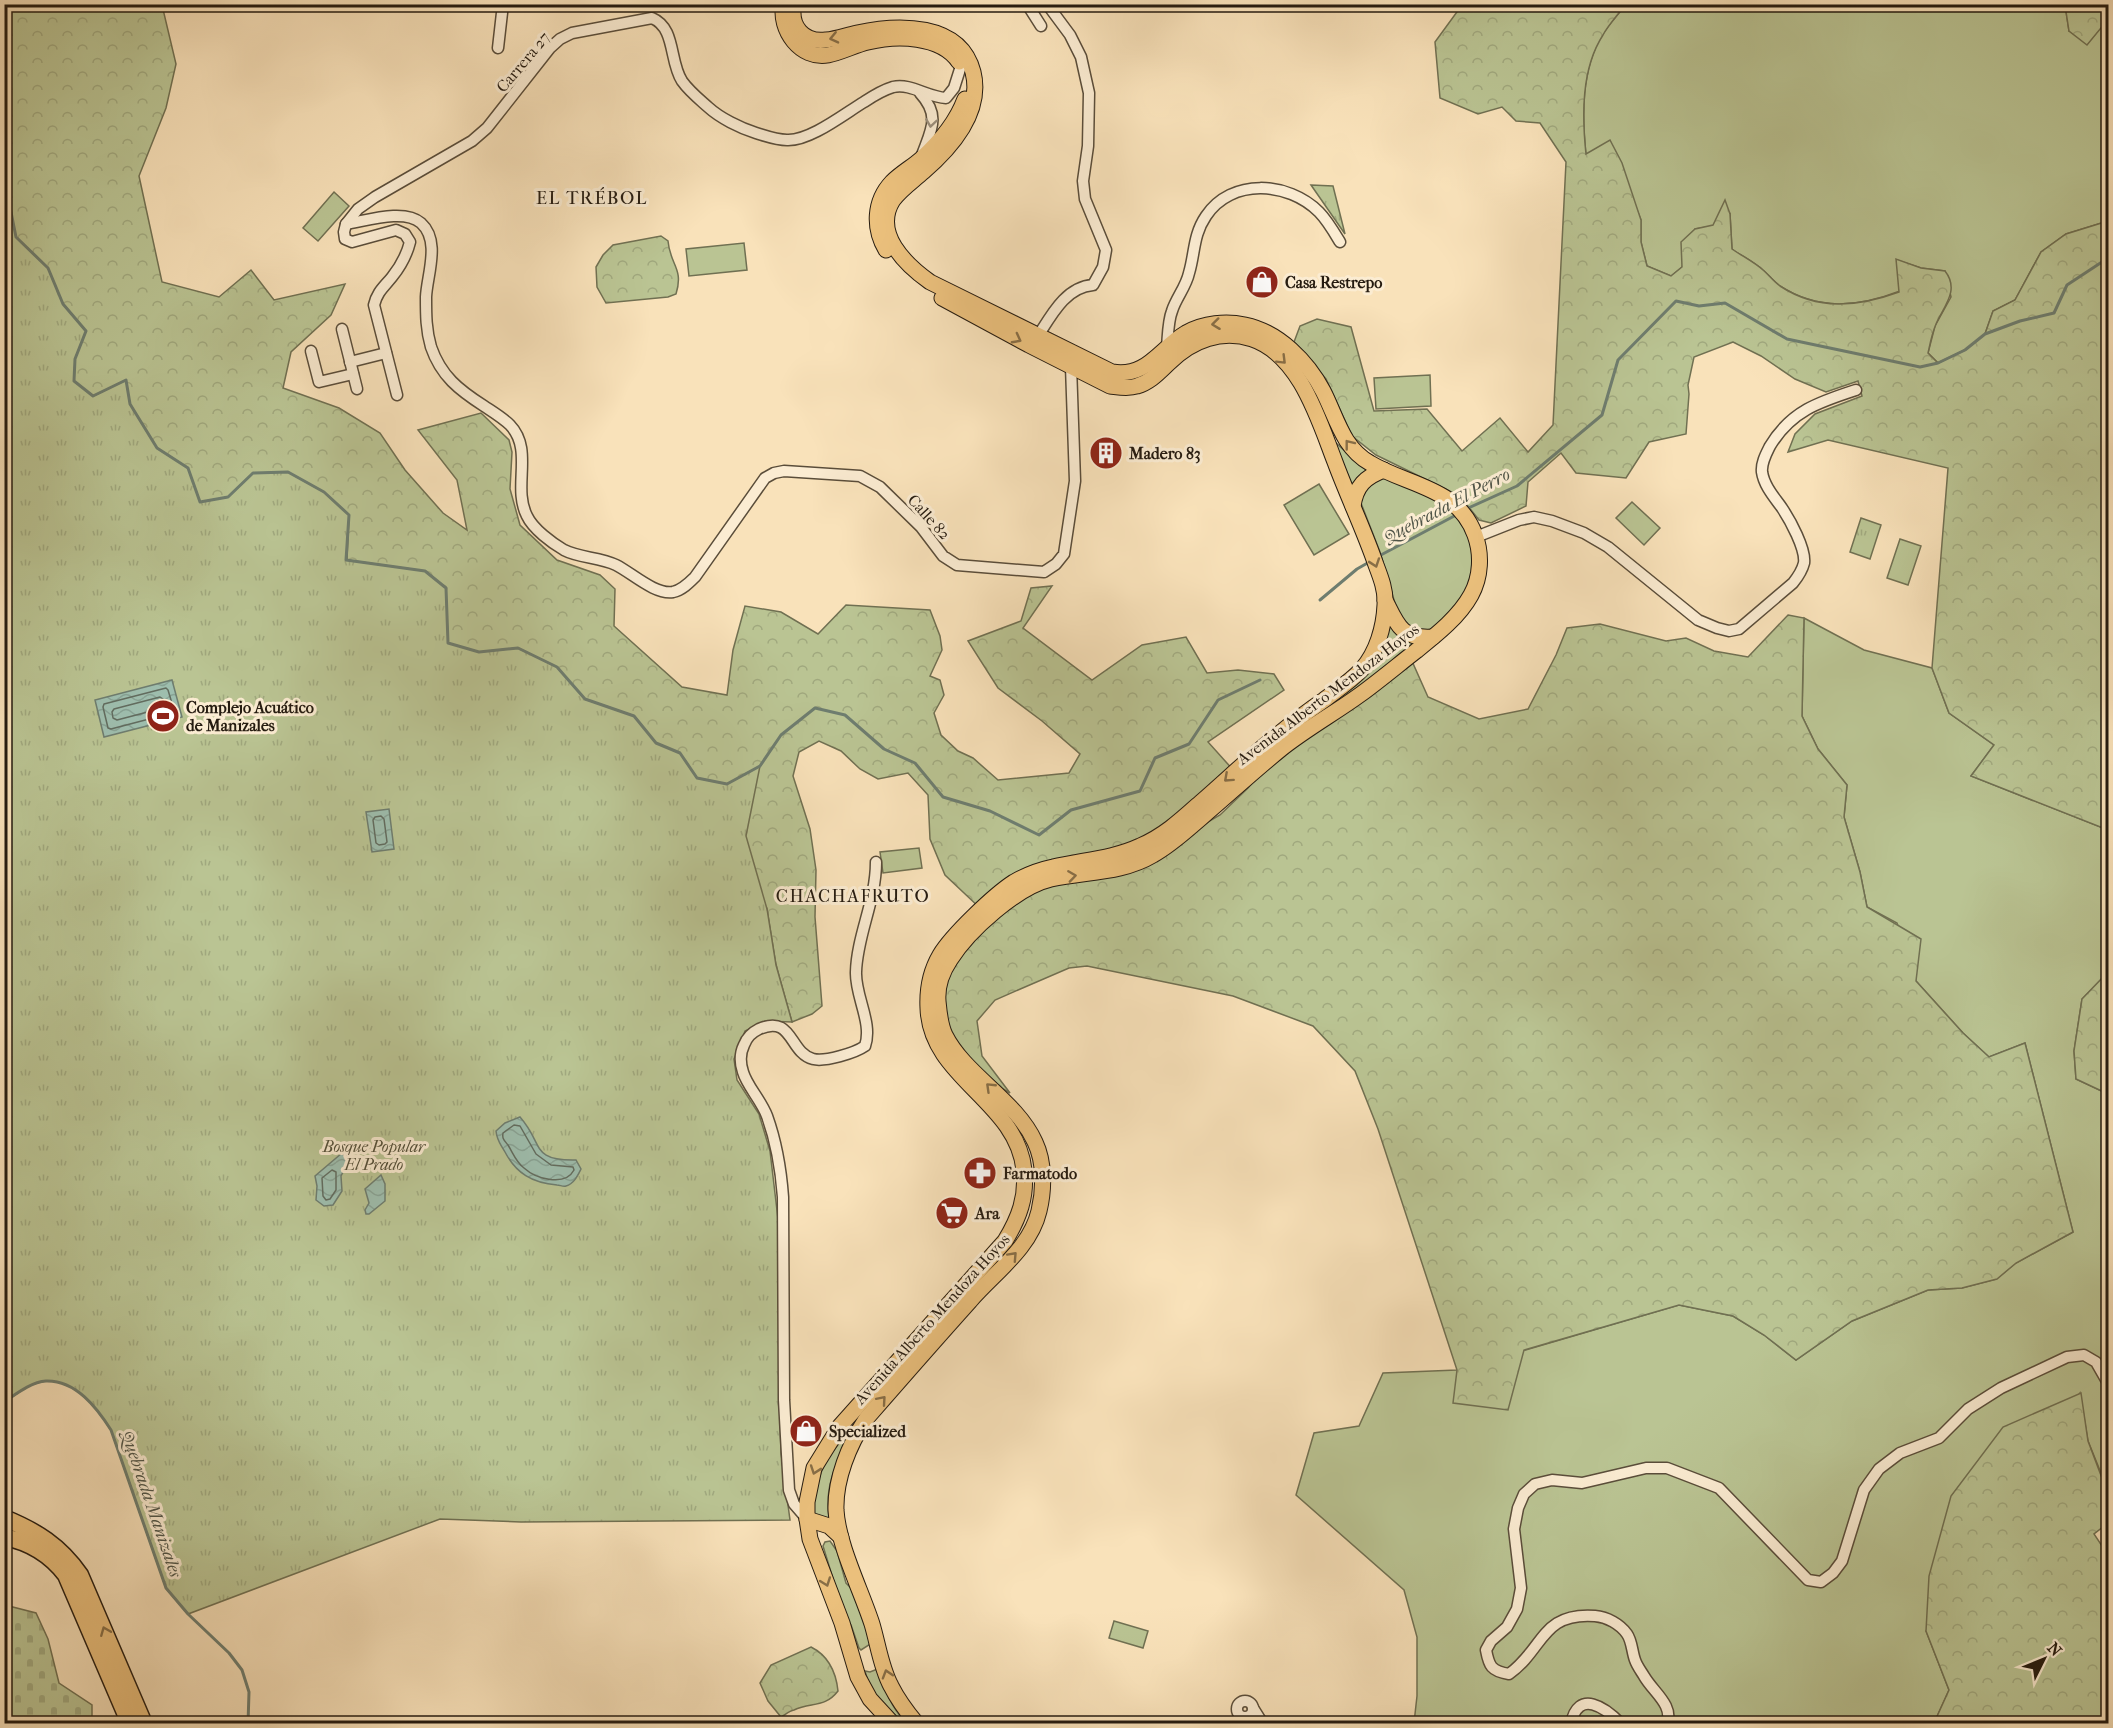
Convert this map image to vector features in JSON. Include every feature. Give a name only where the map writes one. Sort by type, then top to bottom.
[{"type":"highway","points":[[4,1518],[49,1541],[69,1559],[80,1575],[144,1724]]},
{"type":"highway","points":[[4,1537],[40,1550],[66,1575],[130,1724]]},
{"type":"main road","points":[[784,4],[782,11],[784,27],[793,41],[814,55],[828,55],[892,38],[917,39],[947,48],[961,66]]},
{"type":"main road","name":"Avenida Alberto Mendoza Hoyos","points":[[794,4],[793,20],[798,32],[809,39],[825,40],[888,28],[920,29],[948,38],[961,48],[969,59],[974,76],[973,100],[961,132],[943,153],[899,192],[888,214],[888,231],[892,243],[914,271],[930,282],[1112,372],[1124,374],[1143,369],[1186,333],[1203,326],[1239,323],[1266,331],[1291,351],[1315,378],[1348,445],[1371,464],[1443,495],[1469,522],[1480,554],[1476,584],[1470,598],[1433,638],[1360,695],[1286,745],[1173,842],[1151,857],[1122,869],[1050,880],[1033,885],[1016,894],[968,937],[943,970],[938,994],[945,1034],[957,1053],[1008,1104],[1028,1129],[1040,1153],[1043,1178],[1039,1212],[1031,1233],[1017,1252],[962,1309],[866,1419],[854,1438],[841,1476],[836,1510],[841,1537],[890,1684],[906,1711],[917,1724]]},
{"type":"main road","name":"Avenida Alberto Mendoza Hoyos","points":[[893,1724],[870,1699],[858,1677],[810,1539],[807,1502],[814,1468],[840,1426],[1005,1241],[1022,1207],[1026,1186],[1018,1141],[1006,1123],[945,1058],[934,1037],[928,1017],[927,992],[933,967],[960,929],[1012,883],[1052,867],[1117,856],[1167,832],[1270,741],[1346,684],[1362,669],[1374,651],[1381,632],[1385,600],[1383,585],[1363,526],[1312,401],[1283,360],[1261,343],[1239,336],[1224,335],[1208,338],[1194,343],[1174,358],[1155,377],[1135,387],[1110,386],[928,291],[893,262],[877,231],[876,213],[883,195],[892,182],[920,160],[943,137],[961,109],[965,99],[961,66]]},
{"type":"main road","points":[[1353,506],[1355,494],[1364,480],[1384,470]]},
{"type":"main road","points":[[1385,600],[1404,633],[1416,638],[1433,638]]},
{"type":"main road","points":[[807,1519],[829,1526],[841,1537]]},
{"type":"main road","points":[[850,1649],[865,1651],[878,1646]]},
{"type":"street","points":[[498,48],[503,4]]},
{"type":"street","points":[[1027,4],[1041,27]]},
{"type":"street","points":[[1038,336],[1058,305],[1080,286],[1094,285],[1103,267],[1106,250],[1085,199],[1083,181],[1088,146],[1089,93],[1081,57],[1070,35],[1047,4]]},
{"type":"street","name":"Carrera 27","points":[[346,224],[358,209],[375,197],[472,141],[487,128],[550,48],[560,39],[572,33],[652,18],[660,21],[667,29],[675,65],[682,81],[695,95],[712,110],[748,131],[789,140],[805,136],[892,87],[906,87],[934,98],[946,98],[954,88],[961,66]]},
{"type":"street","points":[[917,91],[928,102],[933,114],[933,124],[920,160]]},
{"type":"street","points":[[488,111],[504,107]]},
{"type":"street","points":[[1167,347],[1171,312],[1189,274],[1196,234],[1206,215],[1218,202],[1236,192],[1256,187],[1276,188],[1298,196],[1318,211],[1340,242]]},
{"type":"street","name":"Calle 82","points":[[346,224],[389,216],[411,217],[422,224],[429,238],[432,260],[427,281],[426,331],[437,363],[465,393],[510,424],[520,438],[522,455],[520,488],[527,517],[546,538],[566,551],[615,565],[652,587],[671,592],[685,587],[695,577],[765,478],[784,471],[860,476],[880,487],[921,527],[943,556],[957,566],[1044,572],[1056,564],[1064,554],[1075,481],[1071,366]]},
{"type":"street","points":[[346,224],[345,240],[352,242],[396,230],[405,234],[410,242],[394,275],[376,295],[374,305],[398,395]]},
{"type":"street","points":[[342,330],[357,389]]},
{"type":"street","points":[[310,351],[319,382],[353,374]]},
{"type":"street","points":[[350,362],[386,353]]},
{"type":"street","points":[[1476,537],[1519,520],[1534,518],[1552,521],[1584,533],[1608,547],[1698,620],[1729,631],[1739,629],[1793,583],[1804,563],[1804,555],[1794,528],[1769,490],[1762,472],[1764,456],[1790,419],[1808,408],[1856,390]]},
{"type":"street","points":[[807,1519],[794,1504],[789,1490],[784,1400],[784,1256],[781,1172],[766,1116],[756,1093],[743,1073],[740,1059],[749,1034],[768,1026],[778,1026],[787,1031],[802,1052],[811,1059],[823,1060],[859,1050],[865,1046],[867,1030],[856,974],[858,953],[874,888],[876,862]]},
{"type":"street","points":[[1667,1724],[1670,1716],[1668,1708],[1646,1680],[1636,1662],[1628,1635],[1620,1625],[1601,1617],[1579,1615],[1562,1620],[1550,1627],[1519,1666],[1509,1674],[1498,1672],[1489,1664],[1486,1650],[1491,1641],[1507,1627],[1517,1609],[1521,1588],[1514,1529],[1518,1508],[1524,1494],[1536,1484],[1552,1480],[1582,1483],[1646,1468],[1667,1468],[1719,1488],[1808,1580],[1821,1582],[1833,1573],[1842,1561],[1864,1490],[1879,1469],[1900,1453],[1938,1438],[1968,1409],[2001,1388],[2067,1357],[2084,1355],[2096,1362],[2109,1383]]},
{"type":"street","points":[[1571,1724],[1577,1708],[1586,1704],[1597,1704],[1608,1710],[1621,1724]]},
{"type":"street","points":[[1249,1724],[1240,1714],[1248,1716],[1253,1708],[1263,1724]]},
{"type":"green space","name":"Bosque Popular El Prado","points":[[5,5],[162,5],[176,64],[166,108],[139,176],[162,282],[219,297],[251,270],[274,300],[345,284],[331,315],[291,352],[283,388],[339,408],[380,433],[405,470],[443,513],[467,530],[457,480],[418,430],[481,413],[509,440],[512,452],[510,489],[520,525],[557,560],[600,575],[615,589],[614,626],[682,687],[727,695],[733,650],[745,606],[781,612],[818,634],[846,605],[930,610],[940,636],[942,650],[930,676],[940,680],[944,695],[934,713],[941,735],[958,751],[973,758],[998,780],[1069,773],[1080,754],[1042,721],[998,688],[968,641],[1021,621],[1031,588],[1052,586],[1023,628],[1092,680],[1142,645],[1186,637],[1207,673],[1238,670],[1274,674],[1284,690],[1208,742],[1235,772],[1144,845],[982,910],[945,875],[930,839],[928,795],[908,773],[878,779],[860,769],[841,751],[819,741],[799,752],[793,776],[810,829],[816,870],[815,917],[822,1006],[812,1014],[792,1022],[776,965],[767,909],[188,1614],[166,1588],[111,1430],[99,1413],[76,1390],[57,1382],[46,1381],[29,1386],[5,1402]]},
{"type":"green space","points":[[1462,5],[1625,5],[1605,31],[1590,63],[1584,109],[1586,154],[1610,140],[1622,163],[1641,220],[1641,242],[1647,266],[1671,276],[1682,267],[1681,242],[1695,229],[1713,225],[1725,200],[1730,214],[1732,249],[1759,267],[1780,286],[1809,300],[1838,304],[1853,303],[1899,292],[1896,259],[1921,268],[1945,271],[1949,278],[1951,291],[1935,327],[1928,353],[1938,363],[1965,350],[1985,334],[1993,311],[2015,300],[2041,252],[2066,234],[2108,221],[2108,830],[1971,776],[1994,745],[1949,713],[1932,668],[1948,468],[1828,440],[1788,452],[1795,434],[1815,414],[1862,396],[1858,381],[1826,392],[1795,379],[1761,356],[1733,342],[1694,357],[1688,385],[1686,434],[1649,442],[1626,478],[1576,473],[1561,453],[1528,482],[1526,506],[1491,523],[1479,520],[1460,496],[1376,455],[1352,436],[1326,379],[1294,342],[1300,326],[1317,319],[1351,327],[1374,411],[1427,409],[1462,451],[1500,418],[1528,452],[1553,425],[1566,162],[1540,123],[1516,121],[1502,107],[1478,114],[1440,98],[1435,42]]},
{"type":"green space","points":[[1625,5],[2065,5],[2069,31],[2108,21],[2108,221],[2066,234],[2041,252],[2015,300],[1993,311],[1985,334],[1965,350],[1938,363],[1928,353],[1935,326],[1951,297],[1945,271],[1921,268],[1897,260],[1900,291],[1854,303],[1824,303],[1809,300],[1780,286],[1759,267],[1732,249],[1730,214],[1713,226],[1695,229],[1682,267],[1671,276],[1647,266],[1641,242],[1641,220],[1610,141],[1586,155],[1584,109],[1590,63],[1602,35]]},
{"type":"green space","points":[[2065,5],[2108,5],[2108,21],[2087,45],[2069,31]]},
{"type":"green space","name":"Bosque Popular El Prado","points":[[4,177],[16,237],[48,268],[63,304],[86,331],[75,359],[74,381],[93,396],[126,380],[130,404],[157,448],[188,468],[200,502],[228,497],[253,473],[288,472],[324,492],[349,515],[347,560],[425,571],[446,588],[448,643],[479,652],[518,648],[557,667],[585,699],[634,716],[656,743],[680,753],[697,778],[727,784],[760,766],[746,836],[767,909],[776,965],[792,1022],[765,1021],[745,1031],[734,1059],[737,1080],[759,1114],[770,1151],[778,1219],[782,1298],[779,1388],[781,1453],[790,1520],[521,1522],[440,1519],[188,1614],[166,1588],[111,1430],[99,1413],[76,1390],[57,1382],[46,1381],[29,1386],[5,1402]]},
{"type":"green space","points":[[1311,185],[1333,186],[1345,234]]},
{"type":"green space","points":[[334,192],[349,206],[318,241],[303,228]]},
{"type":"green space","points":[[661,236],[668,241],[678,272],[676,294],[668,297],[606,303],[597,287],[596,267],[603,255],[613,245]]},
{"type":"green space","points":[[744,243],[747,270],[689,276],[686,249]]},
{"type":"green space","points":[[1430,375],[1431,406],[1376,409],[1374,378]]},
{"type":"green space","points":[[1333,440],[1351,457],[1372,470],[1351,491]]},
{"type":"green space","points":[[1382,476],[1446,504],[1469,538],[1474,554],[1474,570],[1470,585],[1462,599],[1440,624],[1426,634],[1407,629],[1399,617],[1380,552],[1359,498],[1367,482]]},
{"type":"green space","points":[[1319,484],[1349,534],[1314,555],[1284,505]]},
{"type":"green space","points":[[1632,502],[1660,528],[1644,545],[1616,518]]},
{"type":"green space","points":[[1861,518],[1881,525],[1870,559],[1850,552]]},
{"type":"green space","points":[[1900,539],[1921,546],[1908,585],[1887,578]]},
{"type":"green space","points":[[1788,615],[1804,618],[1802,716],[1818,749],[1847,785],[1844,817],[1860,872],[1867,907],[1921,939],[1916,981],[1963,1033],[1989,1057],[2025,1043],[2073,1232],[2016,1263],[1997,1279],[1962,1288],[1928,1290],[1852,1321],[1796,1360],[1764,1335],[1733,1316],[1679,1305],[1524,1350],[1508,1410],[1453,1403],[1457,1370],[1378,1129],[1355,1071],[1313,1026],[1233,996],[1087,966],[1069,968],[995,1000],[977,1021],[982,1056],[1010,1093],[977,1074],[944,1034],[943,970],[1016,894],[1174,842],[1220,815],[1248,788],[1279,751],[1411,659],[1428,697],[1479,719],[1528,709],[1556,655],[1567,628],[1600,624],[1666,641],[1686,638],[1714,651],[1748,657]]},
{"type":"green space","points":[[1804,618],[1864,650],[1932,668],[1949,713],[1994,745],[1971,776],[2108,830],[2108,972],[2082,999],[2074,1051],[2076,1079],[2108,1094],[2108,1469],[2101,1473],[2088,1441],[2080,1393],[1926,1631],[1949,1690],[1934,1723],[1414,1723],[1417,1696],[1417,1637],[1404,1590],[1296,1495],[1314,1433],[1359,1426],[1383,1373],[1457,1370],[1679,1305],[1733,1316],[1764,1335],[1796,1360],[1852,1321],[1928,1290],[1962,1288],[1996,1279],[2016,1263],[2073,1232],[2025,1043],[1989,1057],[1963,1033],[1916,981],[1897,923],[1867,907],[1860,872],[1844,817],[1847,785],[1818,749],[1802,716]]},
{"type":"green space","points":[[1389,619],[1417,643],[1371,679],[1284,737],[1333,701]]},
{"type":"green space","points":[[919,848],[922,868],[883,873],[880,852]]},
{"type":"green space","points":[[2108,972],[2108,1094],[2076,1079],[2074,1051],[2082,999]]},
{"type":"green space","points":[[2081,1393],[2088,1441],[2108,1494],[2108,1523],[2094,1534],[2108,1555],[2108,1723],[1934,1723],[1949,1690],[1926,1631],[1929,1576],[1951,1496],[2003,1427]]},
{"type":"green space","points":[[864,1418],[835,1467],[828,1494],[830,1524],[811,1518],[816,1486],[826,1462],[842,1440]]},
{"type":"green space","points":[[830,1541],[837,1551],[846,1583],[856,1593],[872,1643],[861,1650],[851,1625],[846,1621],[823,1546],[825,1542]]},
{"type":"green space","points":[[5,1605],[36,1613],[48,1639],[59,1683],[92,1705],[92,1723],[5,1723]]},
{"type":"green space","points":[[1114,1621],[1148,1631],[1143,1648],[1109,1638]]},
{"type":"green space","points":[[811,1647],[827,1660],[835,1677],[838,1691],[828,1700],[790,1711],[781,1717],[768,1701],[760,1683],[771,1665]]},
{"type":"green space","points":[[880,1668],[889,1698],[906,1723],[898,1723],[870,1688],[865,1671],[870,1672]]},
{"type":"water","points":[[172,680],[182,717],[104,737],[95,700]]},
{"type":"water","points":[[389,809],[394,849],[372,852],[366,812]]},
{"type":"water","points":[[520,1117],[544,1154],[561,1160],[576,1160],[581,1169],[569,1185],[540,1182],[526,1176],[514,1166],[499,1142],[496,1131],[505,1123]]},
{"type":"water","points":[[342,1153],[349,1161],[341,1176],[342,1191],[333,1205],[324,1206],[316,1200],[315,1176]]},
{"type":"water","points":[[381,1175],[385,1184],[385,1201],[366,1214],[365,1210],[369,1203],[365,1189]]},
{"type":"waterway","name":"Quebrada El Perro","points":[[4,177],[16,237],[48,268],[63,304],[86,331],[75,359],[74,381],[93,396],[126,380],[130,404],[157,448],[188,468],[200,502],[228,497],[253,473],[288,472],[324,492],[349,515],[346,560],[425,571],[446,588],[448,643],[479,652],[518,648],[557,667],[585,699],[634,716],[656,743],[680,753],[697,778],[727,784],[760,766],[781,735],[815,708],[845,715],[884,749],[915,763],[943,797],[990,811],[1039,835],[1071,810],[1140,791],[1155,758],[1189,744],[1218,700],[1260,680]]},
{"type":"waterway","name":"Quebrada El Perro","points":[[1466,509],[1517,486],[1602,415],[1618,360],[1676,301],[1699,306],[1725,303],[1787,339],[1920,367],[1938,363],[1965,350],[1985,334],[2020,321],[2054,313],[2067,285],[2108,258]]},
{"type":"waterway","name":"Quebrada El Perro","points":[[1379,556],[1458,514]]},
{"type":"waterway","name":"Quebrada El Perro","points":[[1320,600],[1357,569],[1371,561]]},
{"type":"waterway","name":"Quebrada Manizales","points":[[4,1402],[35,1384],[46,1381],[57,1382],[76,1390],[99,1413],[111,1430],[166,1588],[188,1614],[229,1653],[242,1670],[249,1692],[248,1724]]},
{"type":"place","name":"Casa Restrepo","points":[[1262,282]]},
{"type":"place","name":"Madero 83","points":[[1106,453]]},
{"type":"place","name":"Complejo Acuático de Manizales","points":[[163,716]]},
{"type":"place","name":"Farmatodo","points":[[980,1173]]},
{"type":"place","name":"Ara","points":[[952,1213]]},
{"type":"place","name":"Specialized","points":[[806,1431]]},
{"type":"district","name":"EL TRÉBOL","points":[[592,198]]},
{"type":"district","name":"CHACHAFRUTO","points":[[853,896]]}]
